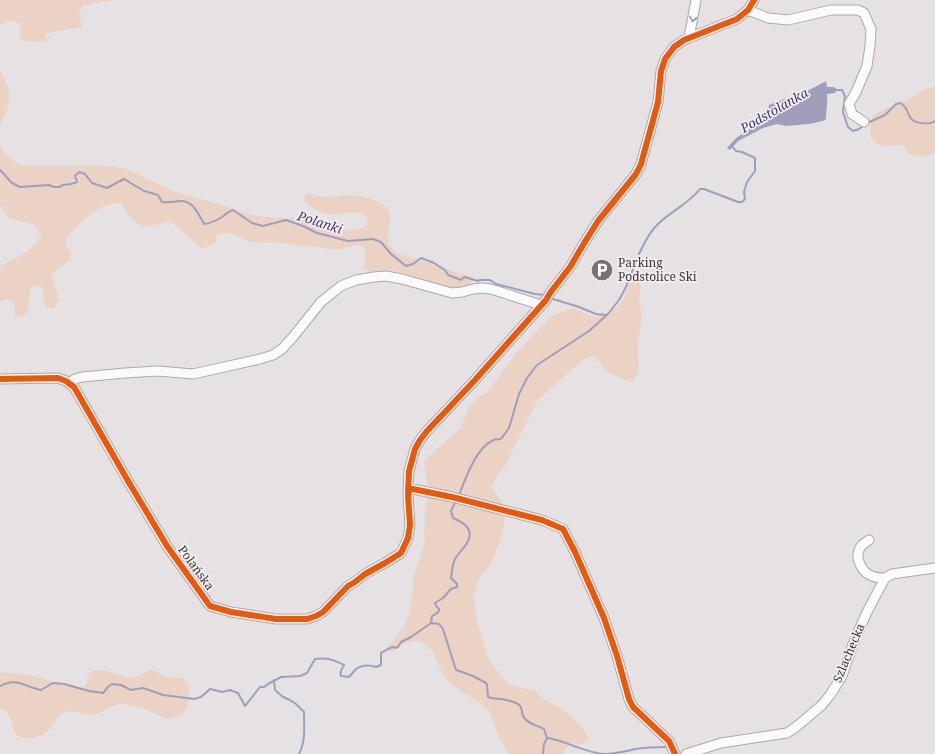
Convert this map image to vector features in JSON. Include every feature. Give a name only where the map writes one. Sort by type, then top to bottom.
[{"type":"street","points":[[689,38],[696,0]]},
{"type":"street","points":[[754,0],[748,10],[768,18],[788,20],[831,10],[858,10],[864,13],[871,29],[870,46],[866,66],[856,92],[848,104],[852,114],[864,122]]},
{"type":"street","name":"Polańska","points":[[69,383],[74,387],[167,546],[210,606],[231,612],[276,619],[307,619],[316,616],[323,612],[348,586],[401,553],[408,538],[410,525],[408,488],[409,471],[415,449],[427,431],[475,380],[546,300],[570,268],[598,221],[636,174],[641,164],[658,102],[665,59],[674,47],[689,38],[737,19],[748,10]]},
{"type":"street","points":[[0,379],[58,378],[69,383],[82,377],[125,373],[158,371],[193,374],[260,359],[273,355],[282,349],[321,302],[341,286],[356,280],[374,277],[386,276],[402,279],[452,292],[462,292],[482,288],[491,289],[541,305]]},
{"type":"street","points":[[408,488],[452,497],[542,520],[563,529],[575,552],[604,618],[617,656],[629,699],[633,707],[668,741],[675,754]]},
{"type":"street","points":[[869,540],[860,546],[857,555],[860,565],[864,571],[871,576],[885,578],[892,574],[935,568]]},
{"type":"street","name":"Szlachecka","points":[[686,754],[721,743],[788,733],[822,705],[842,676],[853,644],[867,612],[885,578]]},
{"type":"shaded area","points":[[0,0],[117,0],[83,6],[79,13],[82,27],[46,34],[46,42],[24,41],[19,37],[21,29],[18,23],[12,20],[0,25]]},
{"type":"shaded area","points":[[0,71],[8,87],[9,104],[0,125]]},
{"type":"shaded area","points":[[935,86],[935,153],[926,157],[908,154],[903,145],[880,146],[871,138],[870,125],[876,114]]},
{"type":"shaded area","points":[[0,143],[9,157],[24,166],[107,166],[123,168],[175,192],[230,207],[248,214],[306,220],[339,230],[360,229],[368,224],[367,217],[357,213],[329,214],[319,212],[303,200],[307,193],[323,197],[346,195],[369,198],[381,203],[389,211],[390,222],[388,239],[392,249],[396,253],[472,277],[471,284],[458,289],[444,287],[397,271],[390,270],[369,272],[363,268],[366,257],[363,247],[356,245],[342,249],[328,249],[285,243],[250,242],[231,233],[224,233],[217,235],[215,243],[202,249],[174,224],[167,222],[147,227],[140,225],[134,221],[120,203],[105,206],[97,210],[83,221],[66,238],[66,246],[71,253],[69,260],[52,274],[59,302],[54,308],[47,308],[44,302],[43,288],[36,285],[30,289],[28,312],[15,318],[15,304],[9,299],[0,301],[0,266],[29,251],[41,237],[35,225],[9,218],[0,205]]},
{"type":"shaded area","points":[[637,276],[641,287],[639,299],[641,323],[638,346],[639,372],[632,382],[610,374],[595,356],[584,359],[538,400],[505,466],[497,476],[492,487],[505,507],[505,520],[499,544],[490,566],[482,574],[474,597],[477,621],[487,655],[501,676],[510,685],[535,691],[544,699],[565,711],[583,728],[589,739],[580,745],[569,743],[563,754],[509,754],[497,733],[489,711],[480,703],[451,684],[443,675],[433,652],[425,643],[413,641],[403,644],[393,651],[381,651],[391,644],[405,625],[409,613],[413,590],[413,578],[424,546],[427,486],[424,463],[432,453],[460,429],[469,408],[477,398],[487,393],[516,353],[552,316],[575,308],[585,314],[597,317],[608,313],[619,306],[629,285]]},
{"type":"shaded area","points":[[96,670],[107,671],[134,678],[150,670],[156,671],[166,677],[183,678],[189,689],[189,701],[186,710],[174,718],[169,719],[132,705],[124,704],[116,705],[92,715],[68,711],[60,715],[49,730],[44,734],[34,738],[27,738],[20,737],[16,734],[9,715],[5,710],[0,709],[0,672],[31,675],[54,682],[83,688],[87,684],[87,678],[90,672]]},
{"type":"water","points":[[826,81],[827,87],[836,88],[836,91],[835,93],[827,94],[826,119],[809,124],[786,126],[777,124],[763,128],[738,141],[730,150],[727,148],[736,138],[762,121],[767,114],[769,105],[801,94]]},
{"type":"waterway","name":"Podstolanka","points":[[834,90],[842,90],[845,96],[843,112],[848,127],[853,131],[885,115],[896,104],[901,103],[906,108],[910,117],[915,121],[926,123],[935,121]]},
{"type":"waterway","name":"Podstolanka","points":[[639,254],[656,226],[691,199],[700,189],[704,189],[738,202],[742,202],[745,199],[744,192],[747,182],[755,171],[755,158],[736,151],[732,146]]},
{"type":"waterway","name":"Polanki","points":[[0,170],[12,183],[20,187],[49,185],[59,187],[71,184],[77,182],[75,176],[79,172],[85,174],[92,183],[107,188],[124,179],[144,191],[158,195],[162,202],[184,201],[188,203],[194,208],[204,224],[216,221],[233,210],[252,223],[263,226],[286,220],[317,233],[348,241],[373,239],[381,242],[391,254],[406,266],[413,264],[421,258],[434,263],[445,270],[448,275],[461,280],[464,277],[478,281],[490,280],[496,284],[535,294],[545,295]]},
{"type":"waterway","name":"Podstolanka","points":[[459,495],[464,481],[481,450],[493,440],[501,439],[509,428],[519,394],[527,378],[537,365],[589,331],[607,315],[619,300],[626,287],[636,261]]},
{"type":"waterway","name":"Polanki","points":[[550,298],[596,314],[606,315]]},
{"type":"waterway","name":"Podstolanka","points":[[431,623],[432,616],[439,612],[439,609],[435,603],[443,598],[451,589],[457,587],[457,584],[451,578],[453,564],[456,557],[467,544],[470,533],[464,524],[453,518],[451,511],[456,501]]},
{"type":"waterway","name":"Podstolanka","points":[[431,623],[439,624],[443,629],[456,670],[473,676],[486,683],[488,697],[518,704],[521,707],[523,716],[527,721],[544,729],[547,738],[544,744],[543,754]]},
{"type":"waterway","points":[[0,686],[12,682],[41,690],[53,683],[103,693],[112,684],[121,685],[131,690],[143,688],[163,695],[194,699],[201,697],[210,689],[222,692],[230,690],[238,693],[245,706],[260,687],[264,687],[281,677],[300,676],[307,673],[315,659],[330,659],[344,665],[340,674],[341,676],[349,677],[356,669],[361,667],[376,667],[381,665],[381,653],[390,648],[398,647],[401,642],[431,623]]},
{"type":"waterway","points":[[274,680],[275,690],[283,697],[296,704],[304,712],[304,739],[299,754]]},
{"type":"waterway","points":[[548,738],[590,752],[605,754],[644,748],[667,747]]},
{"type":"cycle path","points":[[0,379],[58,378],[66,381],[74,387],[167,546],[210,606],[231,612],[276,619],[307,619],[316,616],[323,612],[348,586],[365,574],[401,553],[408,538],[410,525],[408,496],[409,471],[415,449],[427,431],[475,380],[546,300],[570,267],[598,221],[636,174],[641,164],[658,102],[661,71],[665,59],[674,47],[684,40],[737,19],[748,10],[754,0]]},
{"type":"cycle path","points":[[408,488],[452,497],[542,520],[563,529],[575,552],[604,618],[617,656],[629,699],[633,707],[669,741],[675,754]]},
{"type":"place","name":"Parking Podstolice Ski","points":[[602,270]]}]
